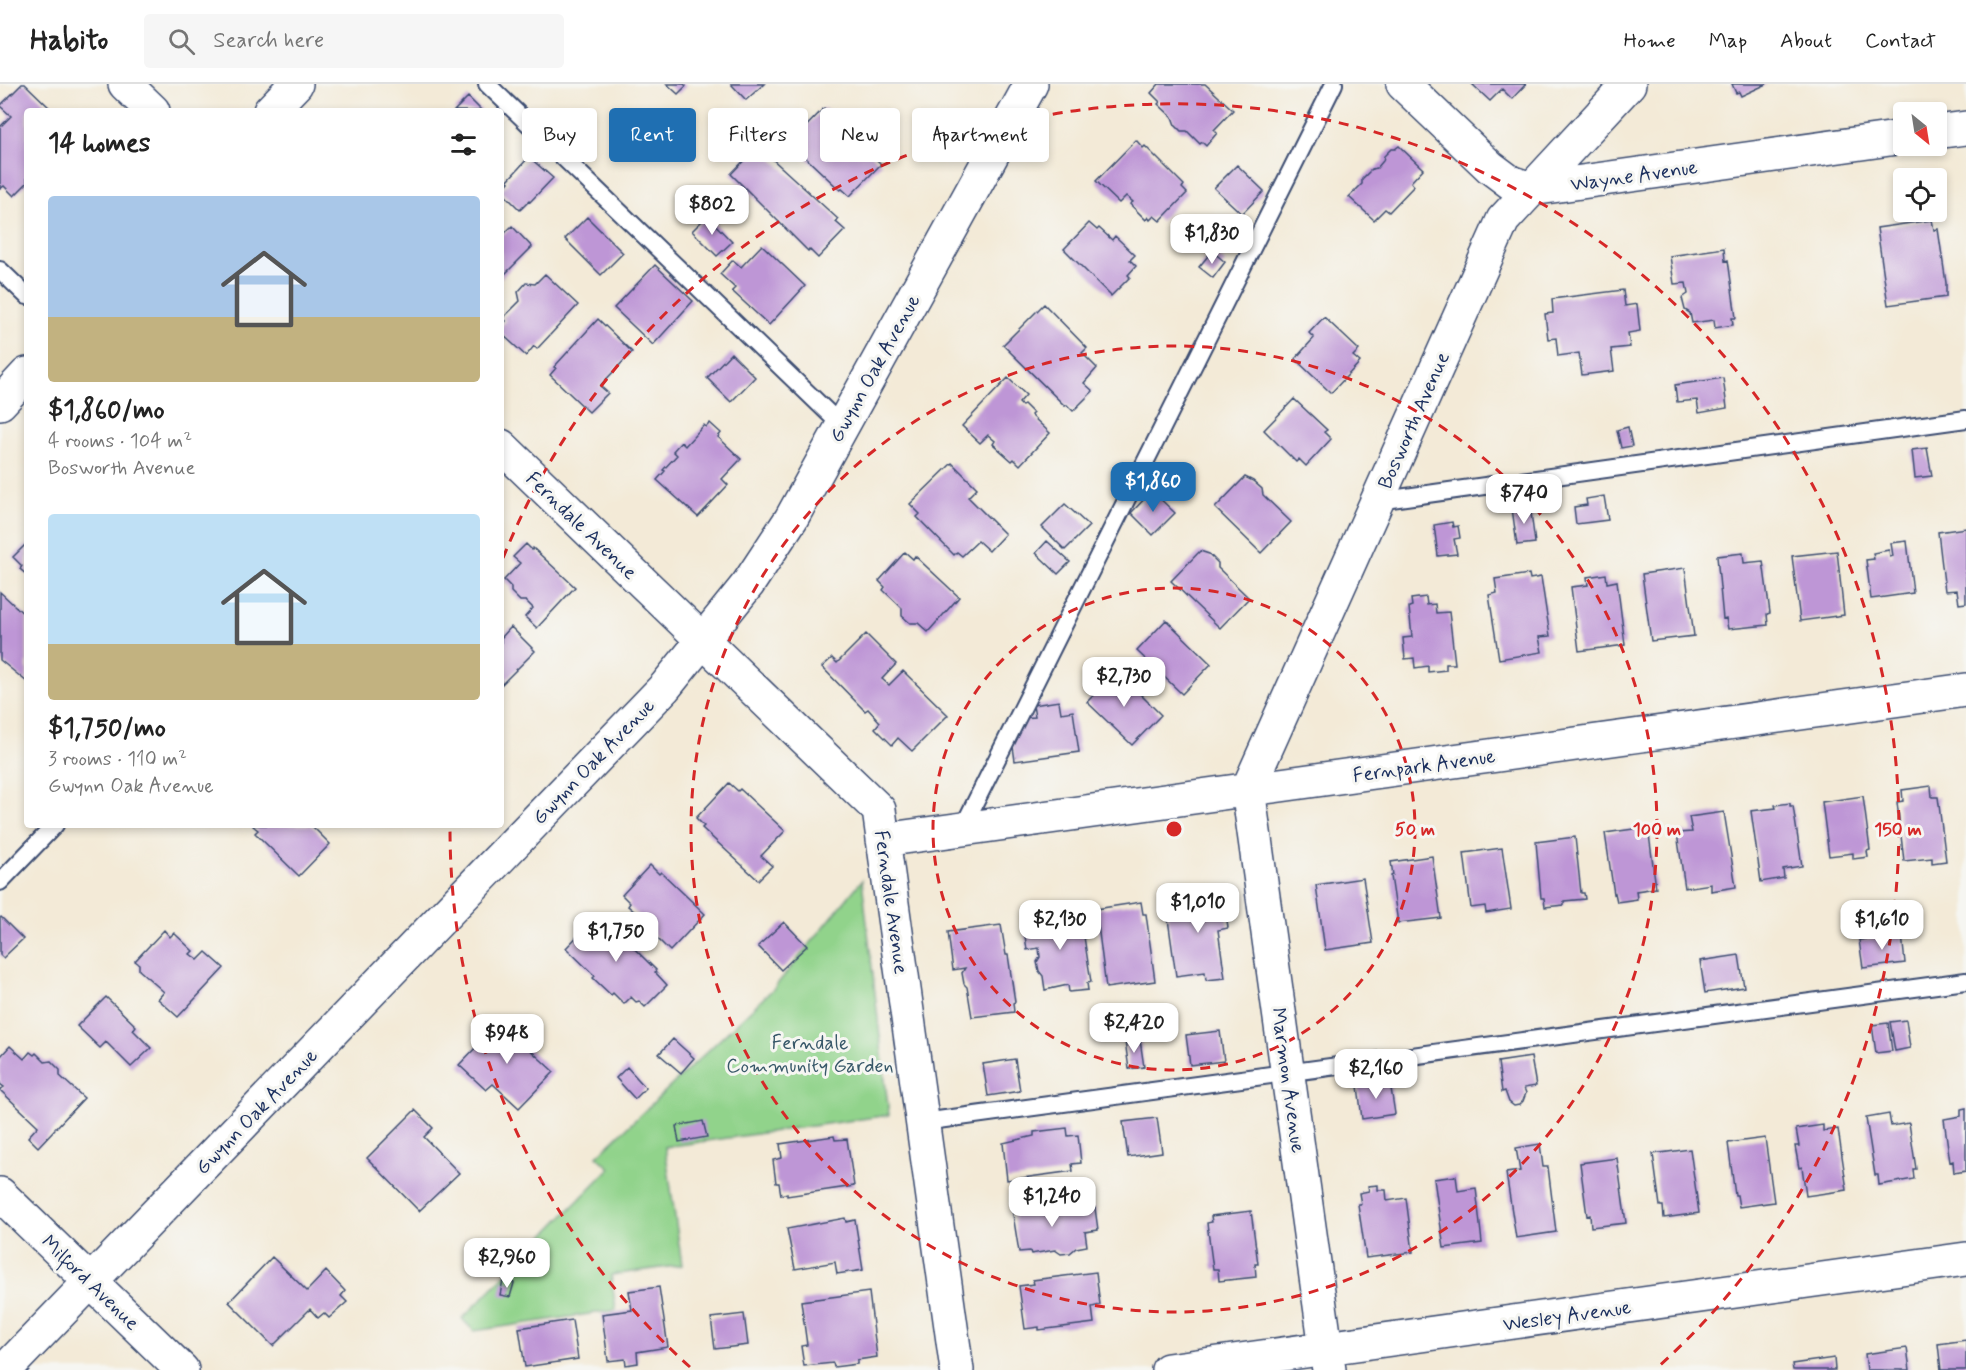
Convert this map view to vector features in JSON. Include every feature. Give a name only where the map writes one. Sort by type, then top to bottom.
[{"type":"street","points":[[125,84],[150,108]]},
{"type":"street","points":[[273,108],[296,84]]},
{"type":"street","name":"Gwynn Oak Avenue","points":[[5,1370],[665,687],[703,641],[748,584],[784,528],[1031,84]]},
{"type":"street","points":[[1403,84],[1490,167],[1510,182],[1532,189]]},
{"type":"street","name":"Bosworth Avenue","points":[[1248,789],[1503,220],[1629,84]]},
{"type":"street","points":[[1947,131],[1966,128]]},
{"type":"street","name":"Wayne Avenue","points":[[1532,189],[1893,139]]},
{"type":"street","points":[[0,403],[24,377]]},
{"type":"street","name":"Ferndale Avenue","points":[[504,449],[879,810],[957,1370]]},
{"type":"street","name":"Fernpark Avenue","points":[[883,840],[1966,690]]},
{"type":"street","name":"Marmon Avenue","points":[[1248,789],[1327,1359]]},
{"type":"street","name":"Milford Avenue","points":[[0,1194],[182,1370]]},
{"type":"street","name":"Wesley Avenue","points":[[1168,1370],[1327,1359],[1966,1259]]},
{"type":"lane","points":[[487,84],[842,426]]},
{"type":"lane","points":[[962,829],[1334,84]]},
{"type":"lane","points":[[0,270],[24,293]]},
{"type":"lane","points":[[1377,501],[1966,418]]},
{"type":"lane","points":[[0,882],[52,828]]},
{"type":"lane","points":[[923,1122],[1966,981]]},
{"type":"green space","name":"Ferndale Community Garden","points":[[862,880],[889,1115],[665,1147],[682,1265],[611,1275],[616,1310],[474,1331],[462,1319],[610,1168],[597,1156],[774,988]]},
{"type":"building","points":[[22,84],[25,84],[50,108],[24,108],[24,186],[14,196],[4,186],[0,189],[0,127],[11,116],[0,106]]},
{"type":"building","points":[[667,84],[684,84],[686,86],[678,94]]},
{"type":"building","points":[[731,84],[764,84],[746,100]]},
{"type":"building","points":[[1159,84],[1205,84],[1233,110],[1214,130],[1217,133],[1206,146],[1202,142],[1200,144],[1187,131],[1181,131],[1175,125],[1172,117],[1158,104],[1160,102],[1151,93]]},
{"type":"building","points":[[1472,84],[1526,84],[1512,99],[1502,89],[1490,101]]},
{"type":"building","points":[[1732,84],[1767,84],[1741,96],[1739,92],[1736,93]]},
{"type":"building","points":[[468,97],[479,108],[457,108]]},
{"type":"building","points":[[820,112],[820,162],[879,162],[881,164],[850,196],[842,189],[840,190],[808,160],[808,124]]},
{"type":"building","points":[[1136,140],[1184,185],[1182,188],[1187,193],[1160,221],[1154,216],[1146,220],[1130,204],[1133,202],[1126,196],[1119,203],[1096,181]]},
{"type":"building","points":[[1399,146],[1423,169],[1411,182],[1414,186],[1389,212],[1385,209],[1374,220],[1349,197],[1362,184],[1362,179],[1383,161],[1384,156],[1391,149]]},
{"type":"building","points":[[524,162],[535,162],[553,178],[520,210],[504,194],[504,188],[509,182],[507,181]]},
{"type":"building","points":[[743,162],[776,162],[838,219],[836,222],[845,230],[818,258],[809,249],[808,251],[731,174]]},
{"type":"building","points":[[1237,165],[1264,191],[1242,214],[1214,188]]},
{"type":"building","points":[[707,216],[732,242],[717,256],[692,231]]},
{"type":"building","points":[[587,217],[623,253],[601,275],[565,239]]},
{"type":"building","points":[[1932,222],[1934,230],[1938,229],[1946,297],[1888,305],[1877,228]]},
{"type":"building","points":[[1089,223],[1097,230],[1099,228],[1112,240],[1115,236],[1135,255],[1130,260],[1136,266],[1128,275],[1130,277],[1111,296],[1064,249]]},
{"type":"building","points":[[512,226],[532,247],[504,275],[504,234]]},
{"type":"building","points":[[762,245],[805,286],[769,325],[732,291],[735,288],[720,274],[733,260],[741,267]]},
{"type":"building","points":[[1724,248],[1725,261],[1728,260],[1736,318],[1732,318],[1733,325],[1715,328],[1714,320],[1692,323],[1690,313],[1685,310],[1682,298],[1688,294],[1686,283],[1674,284],[1670,256]]},
{"type":"building","points":[[1212,251],[1225,262],[1213,278],[1199,267]]},
{"type":"building","points":[[655,265],[693,301],[653,345],[614,308]]},
{"type":"building","points":[[545,274],[578,305],[537,349],[534,346],[526,356],[504,336],[506,321],[504,317],[520,301],[518,292],[526,283],[535,284]]},
{"type":"building","points":[[1623,290],[1625,306],[1637,304],[1640,331],[1628,333],[1630,347],[1611,349],[1614,371],[1582,375],[1579,353],[1558,356],[1556,338],[1548,339],[1545,314],[1553,313],[1552,299]]},
{"type":"building","points":[[1044,304],[1087,348],[1082,353],[1097,368],[1084,383],[1093,391],[1073,411],[1067,405],[1065,406],[1003,345]]},
{"type":"building","points":[[1324,317],[1359,350],[1353,356],[1360,362],[1331,393],[1295,359],[1314,338],[1309,333]]},
{"type":"building","points":[[598,319],[632,352],[600,386],[608,393],[589,412],[550,375],[556,368],[554,367]]},
{"type":"building","points":[[731,353],[755,377],[731,402],[707,378]]},
{"type":"building","points":[[1008,378],[1026,395],[1019,403],[1022,406],[1024,404],[1033,413],[1031,415],[1050,433],[1020,465],[993,444],[995,441],[988,435],[980,443],[962,426]]},
{"type":"building","points":[[1723,378],[1727,408],[1699,413],[1697,400],[1677,402],[1675,385]]},
{"type":"building","points":[[1294,399],[1327,430],[1324,432],[1331,439],[1306,466],[1299,459],[1296,462],[1264,430]]},
{"type":"building","points":[[710,423],[721,433],[718,437],[741,459],[722,479],[728,485],[698,517],[657,480],[677,455],[673,451],[681,442],[685,446],[704,425],[706,427]]},
{"type":"building","points":[[1628,427],[1632,446],[1621,448],[1617,430]]},
{"type":"building","points":[[1927,448],[1932,476],[1915,478],[1912,450]]},
{"type":"building","points":[[952,463],[977,488],[968,497],[1005,534],[989,551],[978,541],[962,556],[957,552],[954,555],[917,517],[920,514],[910,504]]},
{"type":"building","points":[[1245,477],[1262,489],[1263,495],[1291,522],[1261,553],[1215,508]]},
{"type":"building","points":[[1152,491],[1175,513],[1153,535],[1131,513]]},
{"type":"building","points":[[1604,496],[1608,520],[1576,524],[1574,507],[1587,505],[1586,499]]},
{"type":"building","points":[[1065,504],[1089,526],[1065,550],[1042,527]]},
{"type":"building","points":[[1530,505],[1535,543],[1517,545],[1512,508]]},
{"type":"building","points":[[1452,522],[1453,527],[1458,526],[1460,538],[1454,539],[1457,554],[1438,556],[1434,525]]},
{"type":"building","points":[[1966,528],[1966,603],[1959,604],[1957,590],[1945,591],[1938,532]]},
{"type":"building","points":[[1047,541],[1070,562],[1058,574],[1036,553]]},
{"type":"building","points":[[1907,541],[1913,593],[1871,599],[1866,560],[1874,559],[1873,553],[1889,550],[1890,557],[1893,556],[1891,543]]},
{"type":"building","points":[[526,544],[575,587],[537,628],[525,617],[533,608],[526,601],[520,601],[504,580],[520,563],[513,557]]},
{"type":"building","points":[[24,546],[24,572],[20,569],[22,566],[13,557]]},
{"type":"building","points":[[1200,551],[1209,554],[1218,563],[1218,568],[1249,598],[1220,628],[1171,581]]},
{"type":"building","points":[[1837,551],[1844,615],[1800,621],[1792,556]]},
{"type":"building","points":[[905,552],[913,559],[915,556],[959,597],[928,632],[918,623],[910,623],[902,616],[902,608],[883,590],[885,587],[879,581]]},
{"type":"building","points":[[1743,553],[1744,563],[1763,561],[1770,613],[1767,614],[1768,625],[1728,629],[1726,618],[1723,619],[1717,556]]},
{"type":"building","points":[[1685,568],[1694,636],[1651,641],[1642,574]]},
{"type":"building","points":[[1529,574],[1530,579],[1541,577],[1550,636],[1539,637],[1542,652],[1499,659],[1489,595],[1497,593],[1495,579]]},
{"type":"building","points":[[1606,574],[1607,583],[1617,581],[1625,645],[1579,651],[1571,587],[1588,585],[1587,577]]},
{"type":"building","points":[[0,592],[24,614],[24,680],[0,660]]},
{"type":"building","points":[[1426,597],[1427,605],[1435,604],[1436,613],[1449,612],[1455,664],[1446,664],[1446,670],[1428,672],[1428,666],[1415,668],[1414,658],[1405,659],[1403,638],[1412,637],[1409,607],[1412,606],[1411,599]]},
{"type":"building","points":[[1166,620],[1211,664],[1182,694],[1137,651]]},
{"type":"building","points":[[511,627],[535,651],[504,682],[504,635]]},
{"type":"building","points":[[866,634],[896,664],[882,679],[889,685],[903,671],[948,715],[912,751],[898,738],[892,745],[875,728],[880,722],[868,709],[865,711],[822,667],[832,658],[837,663]]},
{"type":"building","points":[[1117,671],[1161,715],[1132,745],[1087,702]]},
{"type":"building","points":[[1059,701],[1061,713],[1073,711],[1079,752],[1015,761],[1012,739],[1021,718],[1035,717],[1033,705]]},
{"type":"building","points":[[729,783],[738,791],[740,789],[785,831],[761,856],[772,866],[758,880],[702,828],[704,826],[696,818]]},
{"type":"building","points":[[1931,786],[1932,797],[1938,797],[1946,861],[1932,863],[1932,858],[1904,861],[1897,802],[1903,801],[1902,790]]},
{"type":"building","points":[[1863,796],[1870,850],[1867,851],[1868,857],[1853,859],[1853,853],[1829,856],[1822,802]]},
{"type":"building","points":[[1790,803],[1790,806],[1793,806],[1802,866],[1783,869],[1784,878],[1761,882],[1751,811],[1776,808],[1775,805]]},
{"type":"building","points":[[1724,812],[1736,887],[1711,891],[1711,884],[1685,888],[1677,833],[1692,832],[1689,817]]},
{"type":"building","points":[[1648,827],[1656,888],[1636,891],[1637,899],[1617,902],[1605,833]]},
{"type":"building","points":[[256,828],[314,828],[330,844],[299,876],[255,833],[258,830]]},
{"type":"building","points":[[1575,837],[1581,893],[1584,893],[1585,899],[1564,901],[1564,905],[1545,907],[1544,898],[1541,898],[1536,842]]},
{"type":"building","points":[[1502,848],[1511,909],[1486,913],[1485,906],[1471,908],[1464,853]]},
{"type":"building","points":[[1432,856],[1441,918],[1398,923],[1391,862]]},
{"type":"building","points":[[650,865],[659,874],[661,872],[705,914],[670,951],[639,920],[642,918],[628,906],[630,903],[622,895]]},
{"type":"building","points":[[1363,878],[1373,943],[1325,950],[1316,885]]},
{"type":"building","points":[[1223,891],[1228,928],[1218,930],[1225,978],[1206,980],[1205,972],[1176,976],[1167,899]]},
{"type":"building","points":[[1141,902],[1143,914],[1146,914],[1155,981],[1106,988],[1096,909]]},
{"type":"building","points":[[599,914],[656,970],[655,972],[667,985],[645,1007],[631,997],[624,1004],[613,993],[611,995],[566,948]]},
{"type":"building","points":[[1078,914],[1079,923],[1082,924],[1091,982],[1087,983],[1088,990],[1069,992],[1068,985],[1045,990],[1043,976],[1037,962],[1040,957],[1039,948],[1027,950],[1023,921]]},
{"type":"building","points":[[1,917],[23,939],[3,958],[0,955]]},
{"type":"building","points":[[784,922],[807,946],[781,970],[758,946]]},
{"type":"building","points":[[1001,925],[1006,955],[1008,955],[1015,1002],[1013,1003],[1014,1012],[972,1017],[962,973],[965,968],[953,970],[948,932]]},
{"type":"building","points":[[164,930],[170,937],[174,933],[193,951],[190,954],[198,960],[206,952],[224,968],[178,1017],[158,999],[164,992],[139,970],[139,964],[135,961]]},
{"type":"building","points":[[1902,935],[1905,963],[1863,968],[1859,940]]},
{"type":"building","points":[[1739,955],[1744,987],[1705,993],[1700,961]]},
{"type":"building","points":[[106,997],[136,1026],[133,1030],[151,1048],[131,1067],[106,1042],[100,1048],[77,1026]]},
{"type":"building","points":[[505,1017],[521,1032],[514,1038],[554,1072],[519,1108],[493,1084],[486,1090],[459,1065]]},
{"type":"building","points":[[1906,1020],[1910,1048],[1895,1051],[1890,1022]]},
{"type":"building","points":[[1888,1023],[1892,1051],[1876,1053],[1872,1025]]},
{"type":"building","points":[[1220,1031],[1224,1061],[1190,1065],[1186,1035]]},
{"type":"building","points":[[673,1039],[694,1058],[681,1073],[659,1054]]},
{"type":"building","points":[[1140,1040],[1144,1067],[1129,1069],[1125,1041]]},
{"type":"building","points":[[10,1046],[24,1059],[30,1052],[34,1055],[36,1053],[45,1062],[51,1061],[60,1070],[60,1076],[84,1098],[38,1147],[28,1137],[38,1126],[0,1090],[4,1087],[0,1084],[0,1057]]},
{"type":"building","points":[[1531,1057],[1536,1086],[1524,1088],[1526,1093],[1523,1101],[1514,1106],[1509,1102],[1505,1091],[1502,1092],[1498,1062]]},
{"type":"building","points":[[1015,1059],[1020,1091],[988,1096],[983,1064]]},
{"type":"building","points":[[627,1067],[646,1088],[635,1099],[616,1078]]},
{"type":"building","points":[[1390,1082],[1395,1114],[1362,1119],[1358,1086]]},
{"type":"building","points":[[1966,1108],[1966,1171],[1954,1173],[1953,1161],[1950,1162],[1944,1119],[1961,1116],[1961,1109]]},
{"type":"building","points":[[415,1110],[433,1128],[424,1137],[459,1173],[419,1211],[367,1158]]},
{"type":"building","points":[[1889,1114],[1891,1126],[1909,1123],[1916,1169],[1913,1169],[1914,1179],[1879,1185],[1878,1175],[1875,1175],[1866,1118]]},
{"type":"building","points":[[1157,1118],[1162,1152],[1128,1157],[1123,1122]]},
{"type":"building","points":[[703,1121],[707,1137],[679,1142],[676,1126]]},
{"type":"building","points":[[1823,1125],[1823,1131],[1838,1129],[1847,1190],[1806,1196],[1802,1167],[1799,1168],[1795,1146],[1799,1146],[1796,1129]]},
{"type":"building","points":[[1067,1128],[1068,1136],[1078,1135],[1081,1163],[1072,1164],[1073,1171],[1007,1180],[1003,1143],[1034,1136],[1034,1132]]},
{"type":"building","points":[[834,1136],[835,1140],[847,1139],[854,1186],[781,1195],[779,1183],[776,1183],[773,1160],[782,1158],[780,1144]]},
{"type":"building","points":[[1765,1138],[1774,1202],[1739,1207],[1737,1195],[1735,1195],[1728,1143]]},
{"type":"building","points":[[1540,1144],[1543,1167],[1548,1167],[1556,1232],[1516,1238],[1506,1173],[1520,1171],[1516,1148]]},
{"type":"building","points":[[1690,1149],[1699,1213],[1664,1218],[1663,1206],[1660,1206],[1653,1154]]},
{"type":"building","points":[[1617,1158],[1626,1223],[1591,1227],[1590,1215],[1587,1216],[1580,1163]]},
{"type":"building","points":[[1456,1176],[1458,1191],[1476,1188],[1482,1243],[1444,1248],[1434,1179]]},
{"type":"building","points":[[1378,1185],[1378,1190],[1386,1190],[1387,1201],[1406,1198],[1413,1252],[1366,1258],[1358,1204],[1361,1204],[1359,1193],[1369,1191],[1368,1186]]},
{"type":"building","points":[[1034,1199],[1036,1211],[1082,1206],[1082,1209],[1095,1208],[1098,1230],[1085,1232],[1087,1246],[1076,1248],[1070,1253],[1061,1254],[1055,1250],[1031,1254],[1030,1251],[1019,1252],[1011,1202]]},
{"type":"building","points":[[1251,1211],[1258,1264],[1255,1264],[1256,1277],[1219,1281],[1218,1269],[1213,1269],[1207,1223],[1212,1222],[1211,1216]]},
{"type":"building","points":[[845,1218],[846,1222],[855,1220],[863,1270],[837,1274],[835,1262],[795,1269],[787,1229]]},
{"type":"building","points":[[272,1257],[307,1291],[326,1271],[345,1291],[341,1296],[347,1302],[329,1318],[324,1313],[318,1318],[310,1309],[273,1346],[229,1302]]},
{"type":"building","points":[[1096,1272],[1100,1305],[1092,1307],[1094,1323],[1039,1330],[1039,1327],[1025,1329],[1019,1286],[1034,1284],[1033,1280]]},
{"type":"building","points":[[503,1280],[514,1283],[510,1297],[500,1295]]},
{"type":"building","points":[[659,1287],[668,1347],[637,1352],[638,1363],[626,1365],[625,1359],[608,1361],[602,1314],[632,1310],[629,1291]]},
{"type":"building","points":[[869,1292],[877,1357],[857,1360],[857,1364],[834,1367],[833,1363],[804,1366],[801,1346],[807,1345],[801,1301]]},
{"type":"building","points":[[744,1314],[748,1345],[715,1349],[711,1318]]},
{"type":"building","points":[[572,1320],[578,1359],[525,1367],[519,1328]]},
{"type":"building","points":[[1966,1340],[1966,1370],[1941,1370],[1938,1344]]},
{"type":"building","points":[[1907,1348],[1910,1370],[1867,1370],[1865,1354]]},
{"type":"building","points":[[1834,1358],[1835,1370],[1793,1370],[1792,1364]]}]
